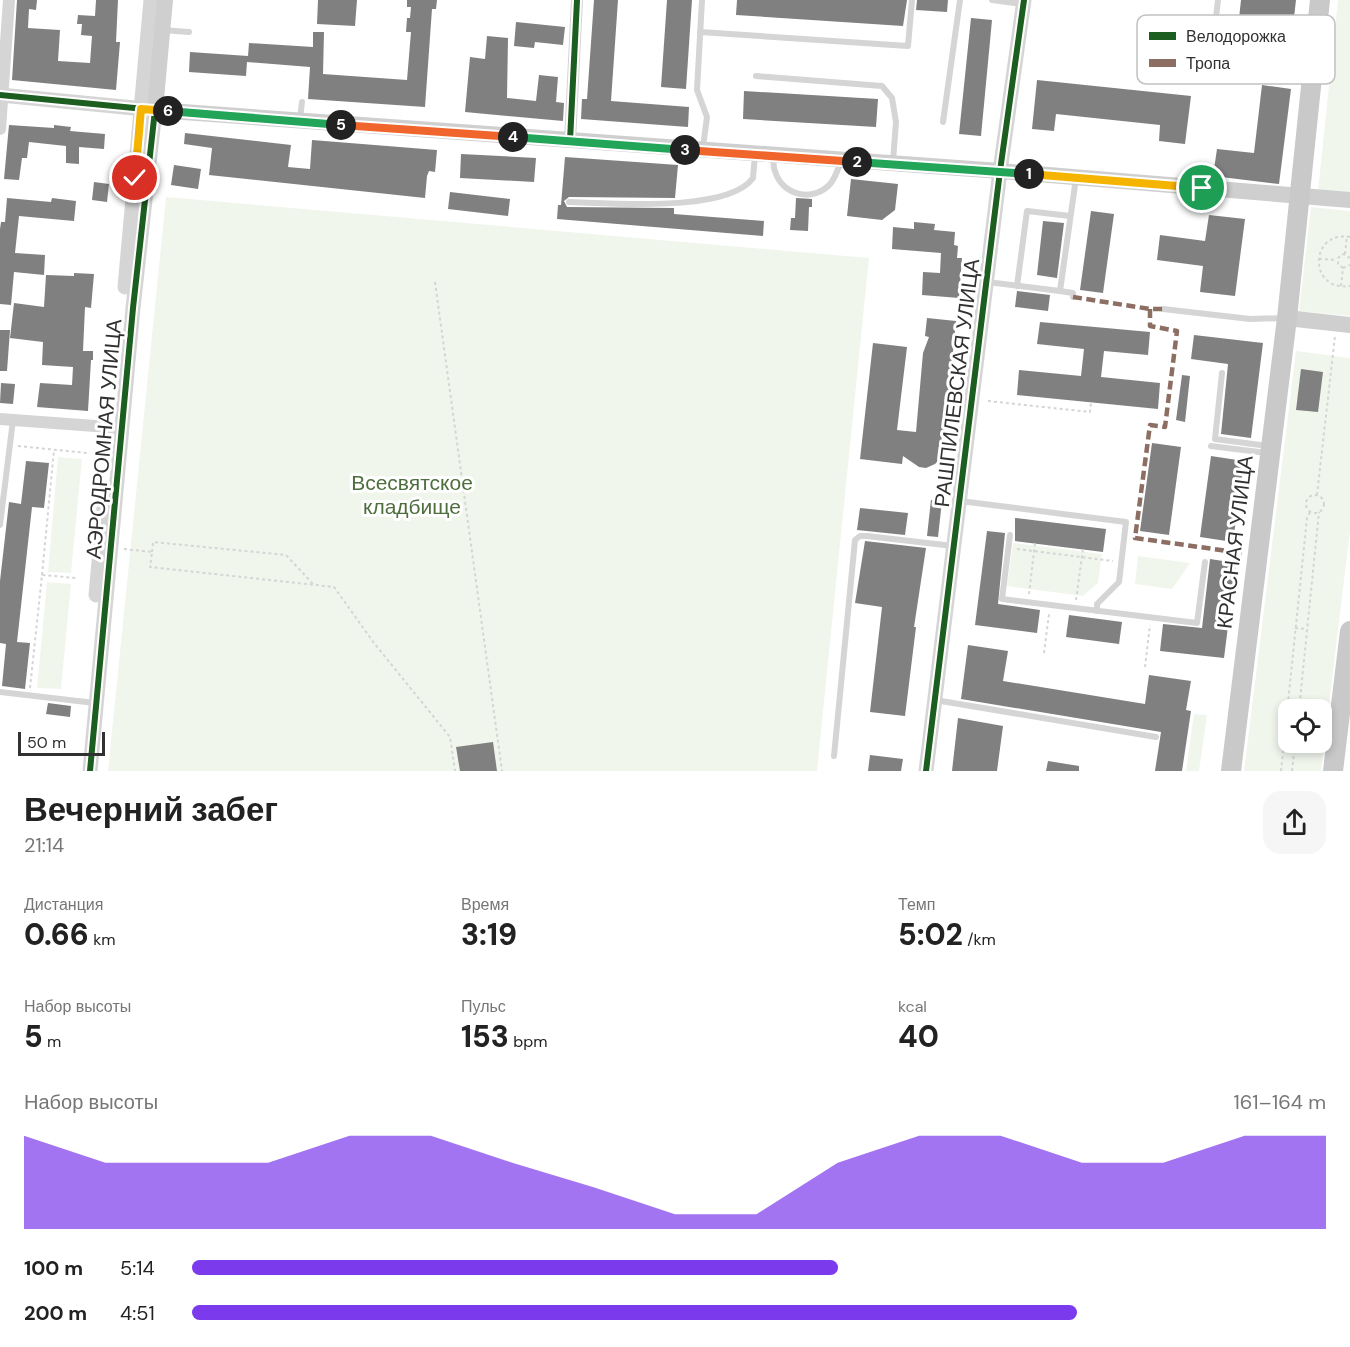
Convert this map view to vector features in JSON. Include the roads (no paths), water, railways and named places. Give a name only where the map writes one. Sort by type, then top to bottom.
[{"type":"main road","name":"АЭРОДРОМНАЯ УЛИЦА","points":[[148,109],[165,0]]},
{"type":"main road","name":"КРАСНАЯ УЛИЦА","points":[[1318,15],[1320,0]]},
{"type":"main road","name":"КРАСНАЯ УЛИЦА","points":[[1231,771],[1287,318],[1311,84]]},
{"type":"main road","points":[[148,109],[300,122],[1000,171],[1350,200]]},
{"type":"main road","points":[[1287,318],[1343,325]]},
{"type":"main road","points":[[1333,771],[1350,632]]},
{"type":"street","points":[[0,129],[9,0]]},
{"type":"street","name":"АЭРОДРОМНАЯ УЛИЦА","points":[[82,771],[91,703],[148,109],[151,0]]},
{"type":"street","points":[[570,141],[577,0]]},
{"type":"street","name":"РАШПИЛЕВСКАЯ УЛИЦА","points":[[926,771],[1000,171],[1024,2]]},
{"type":"street","points":[[2,95],[148,109]]},
{"type":"street","points":[[6,419],[118,428]]},
{"type":"street","name":"АЭРОДРОМНАЯ УЛИЦА","points":[[90,771],[91,703]]},
{"type":"lane","points":[[702,0],[697,90],[707,117],[703,151]]},
{"type":"lane","points":[[700,32],[908,46],[912,0]]},
{"type":"lane","points":[[943,122],[960,0]]},
{"type":"lane","points":[[992,0],[1024,2]]},
{"type":"lane","points":[[1216,15],[1218,0]]},
{"type":"lane","points":[[162,30],[189,32]]},
{"type":"lane","points":[[756,76],[882,86],[892,98],[896,122],[893,164]]},
{"type":"lane","points":[[300,122],[302,102]]},
{"type":"lane","points":[[569,202],[678,204],[739,191],[753,178],[755,155]]},
{"type":"lane","points":[[773,156],[775,171],[783,186],[792,193],[805,195],[822,191],[830,184],[841,161]]},
{"type":"lane","points":[[1060,291],[1076,178]]},
{"type":"lane","points":[[1017,286],[1027,211],[1070,216]]},
{"type":"lane","points":[[986,282],[1073,293],[1073,297]]},
{"type":"lane","points":[[1163,309],[1250,319],[1287,318]]},
{"type":"lane","points":[[1222,374],[1215,440],[1271,450]]},
{"type":"lane","points":[[0,525],[9,446],[6,419]]},
{"type":"lane","points":[[1211,446],[1271,450]]},
{"type":"lane","points":[[959,501],[1126,522],[1119,582],[1097,604],[1097,611]]},
{"type":"lane","points":[[1010,535],[1002,599],[1197,623],[1205,562]]},
{"type":"lane","points":[[834,756],[855,540],[860,536],[867,536],[954,547]]},
{"type":"lane","points":[[0,692],[91,703]]},
{"type":"lane","points":[[935,700],[1156,737]]},
{"type":"park label","name":"Всесвятское кладбище","points":[[412,495]]}]
